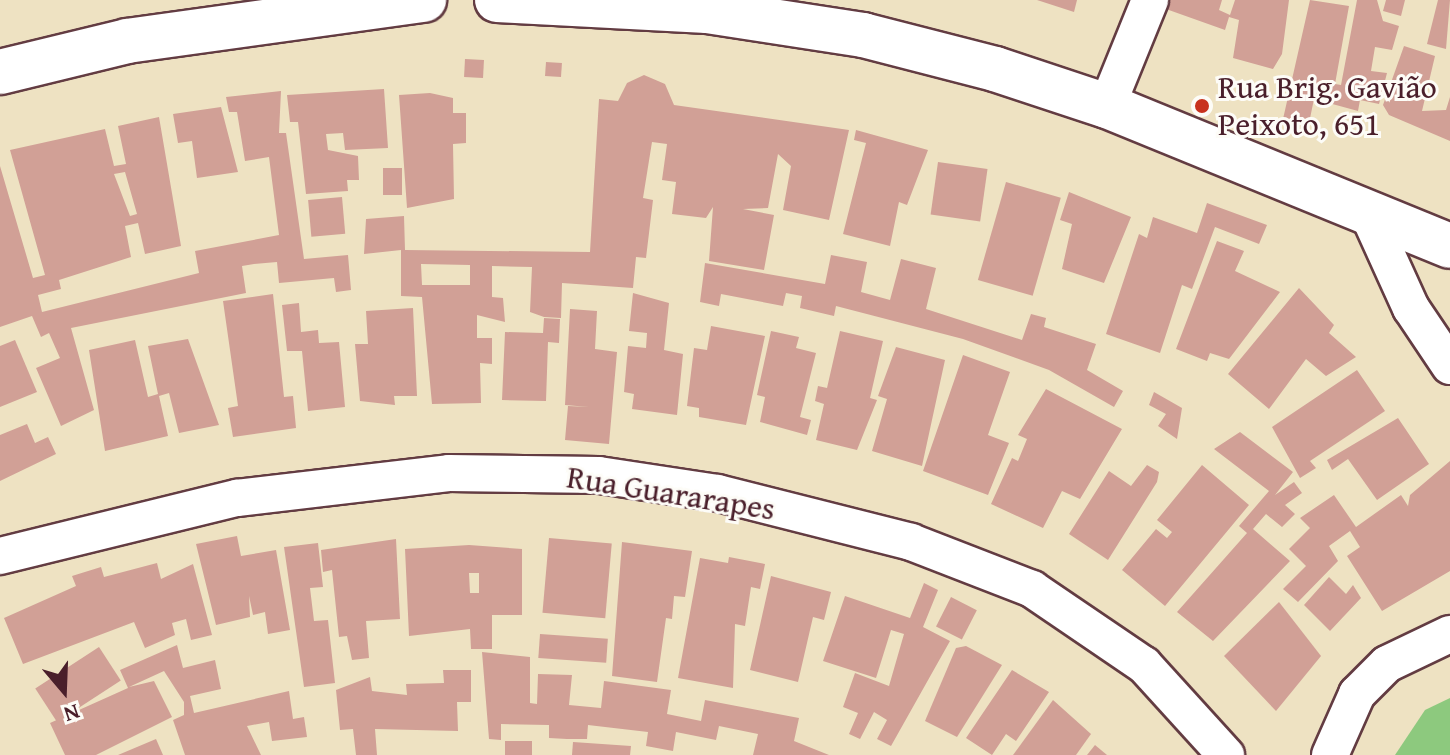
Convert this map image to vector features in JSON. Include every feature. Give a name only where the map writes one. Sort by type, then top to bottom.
[{"type":"main road","points":[[0,72],[127,41],[424,0]]},
{"type":"main road","points":[[497,0],[707,11],[863,35],[1107,106],[1366,209],[1450,246]]},
{"type":"street","points":[[1107,106],[1150,0]]},
{"type":"street","points":[[1366,209],[1411,308],[1450,366]]},
{"type":"street","name":"Rua Guararapes","points":[[0,556],[237,498],[449,473],[599,475],[718,493],[911,542],[1032,589],[1144,665],[1226,755]]},
{"type":"street","points":[[1330,755],[1357,694],[1387,664],[1450,634]]},
{"type":"green space","points":[[1450,698],[1450,755],[1395,755],[1425,710]]},
{"type":"building","points":[[1037,0],[1077,0],[1074,12]]},
{"type":"building","points":[[1169,0],[1222,0],[1219,10],[1230,15],[1235,0],[1289,0],[1282,54],[1273,69],[1233,58],[1239,20],[1229,17],[1225,30],[1166,9]]},
{"type":"building","points":[[1310,0],[1349,6],[1335,84],[1341,85],[1357,0],[1377,0],[1383,21],[1399,26],[1392,50],[1375,47],[1371,71],[1387,73],[1379,104],[1360,100],[1358,111],[1314,99],[1308,128],[1283,119]]},
{"type":"building","points":[[1386,0],[1405,0],[1401,16],[1383,11]]},
{"type":"building","points":[[1438,0],[1450,0],[1446,49],[1427,44]]},
{"type":"building","points":[[1404,46],[1435,56],[1422,111],[1446,110],[1450,97],[1450,141],[1389,115],[1383,105]]},
{"type":"building","points":[[465,59],[484,60],[483,78],[464,77]]},
{"type":"building","points":[[546,62],[562,63],[561,77],[545,76]]},
{"type":"building","points":[[644,75],[665,84],[674,105],[849,130],[829,220],[783,210],[791,166],[778,154],[768,208],[743,209],[774,215],[764,270],[709,261],[713,207],[706,218],[672,214],[676,182],[662,180],[667,144],[652,142],[643,198],[653,200],[646,258],[636,257],[633,288],[562,283],[561,318],[544,317],[530,312],[532,267],[492,266],[492,297],[503,298],[505,322],[477,315],[477,338],[492,338],[492,364],[480,363],[481,403],[432,404],[422,297],[401,296],[401,250],[364,254],[366,219],[404,216],[405,250],[590,252],[599,99],[618,101],[627,83]],"holes":[[[421,264],[470,265],[470,285],[422,285]]]},
{"type":"building","points":[[384,89],[388,148],[345,150],[343,133],[326,134],[328,150],[358,156],[359,180],[347,180],[348,191],[306,194],[298,122],[290,122],[287,95]]},
{"type":"building","points":[[281,91],[279,133],[286,133],[304,259],[348,255],[351,290],[336,292],[334,278],[279,283],[277,262],[254,264],[242,266],[246,293],[71,328],[94,410],[61,426],[36,368],[60,358],[49,333],[41,337],[32,316],[0,327],[0,166],[33,278],[45,275],[10,150],[105,129],[114,166],[126,164],[118,126],[159,117],[181,246],[145,254],[138,223],[125,226],[131,257],[59,280],[61,289],[38,295],[42,312],[199,273],[195,251],[279,235],[269,157],[245,161],[237,112],[229,112],[226,97]],"holes":[[[125,172],[137,214],[130,216],[114,174]]]},
{"type":"building","points":[[430,93],[453,98],[453,113],[466,113],[466,143],[453,144],[454,199],[407,208],[399,95]]},
{"type":"building","points":[[221,107],[238,172],[197,178],[192,141],[178,143],[173,114]]},
{"type":"building","points":[[856,130],[928,150],[907,205],[899,202],[890,246],[843,234],[866,143],[854,140]]},
{"type":"building","points":[[938,162],[988,169],[980,221],[931,214]]},
{"type":"building","points":[[383,168],[402,168],[402,195],[383,195]]},
{"type":"building","points":[[1006,182],[1061,198],[1033,296],[978,280]]},
{"type":"building","points":[[1069,192],[1131,217],[1104,283],[1062,269],[1072,224],[1060,220]]},
{"type":"building","points":[[342,197],[345,234],[311,237],[308,200]]},
{"type":"building","points":[[1207,203],[1267,225],[1259,244],[1215,227],[1192,289],[1182,285],[1160,353],[1106,334],[1139,234],[1147,238],[1153,217],[1197,233]]},
{"type":"building","points":[[1217,241],[1244,251],[1235,271],[1280,292],[1229,359],[1210,353],[1207,361],[1176,349]]},
{"type":"building","points":[[831,255],[867,262],[861,292],[890,300],[901,259],[936,268],[926,309],[1022,340],[1031,314],[1046,318],[1044,327],[1096,344],[1087,370],[1123,391],[1114,407],[1049,370],[963,339],[836,306],[834,316],[800,308],[802,296],[786,293],[783,306],[721,294],[719,306],[700,302],[705,263],[825,284]]},
{"type":"building","points":[[1299,288],[1334,325],[1329,333],[1356,357],[1326,376],[1306,359],[1269,409],[1228,374]]},
{"type":"building","points":[[633,293],[669,303],[664,350],[683,354],[677,415],[632,409],[634,394],[624,392],[628,346],[646,348],[647,333],[629,331]]},
{"type":"building","points":[[273,294],[284,397],[293,396],[296,428],[233,437],[228,408],[238,406],[223,301]]},
{"type":"building","points":[[299,303],[301,332],[318,330],[319,343],[339,342],[345,407],[308,411],[302,351],[287,351],[282,305]]},
{"type":"building","points":[[413,308],[417,396],[394,396],[395,405],[360,401],[355,344],[368,344],[366,311]]},
{"type":"building","points":[[570,309],[597,311],[595,349],[617,352],[609,444],[565,440],[568,406],[589,407],[565,405]]},
{"type":"building","points":[[544,318],[560,319],[559,343],[548,342],[546,401],[502,400],[505,332],[543,333]]},
{"type":"building","points":[[711,326],[765,336],[746,425],[699,417],[699,408],[687,406],[694,348],[707,350]]},
{"type":"building","points":[[771,331],[799,337],[796,348],[816,353],[800,417],[811,420],[807,435],[760,422],[765,397],[757,395]]},
{"type":"building","points":[[840,331],[883,341],[870,398],[877,400],[857,450],[816,440],[824,404],[815,401],[818,386],[827,388]]},
{"type":"building","points":[[188,339],[219,425],[179,433],[169,393],[159,396],[168,436],[105,451],[89,350],[135,340],[148,397],[158,394],[148,346]]},
{"type":"building","points":[[15,340],[37,392],[0,407],[0,346]]},
{"type":"building","points":[[896,347],[945,360],[922,466],[872,451],[887,399],[878,396]]},
{"type":"building","points":[[963,355],[1010,372],[988,435],[1009,443],[988,495],[923,471]]},
{"type":"building","points":[[1357,370],[1385,411],[1310,461],[1316,468],[1300,478],[1272,427]]},
{"type":"building","points":[[1046,389],[1122,429],[1080,499],[1062,491],[1043,528],[991,504],[1012,458],[1018,461],[1027,439],[1018,435]]},
{"type":"building","points":[[1154,392],[1182,408],[1177,439],[1158,426],[1166,414],[1149,405]]},
{"type":"building","points":[[1398,418],[1429,464],[1377,500],[1348,459],[1332,470],[1327,460]]},
{"type":"building","points":[[27,424],[35,443],[48,437],[56,454],[0,481],[0,435]]},
{"type":"building","points":[[1240,432],[1293,472],[1275,495],[1294,482],[1302,493],[1285,505],[1295,514],[1282,527],[1266,514],[1253,529],[1290,561],[1213,641],[1177,612],[1247,533],[1239,526],[1269,491],[1214,449]]},
{"type":"building","points":[[1450,461],[1450,571],[1382,611],[1347,556],[1360,547],[1350,531],[1329,546],[1338,561],[1298,602],[1283,589],[1306,566],[1289,549],[1310,528],[1300,518],[1334,495],[1356,527],[1401,495],[1408,506],[1410,495]]},
{"type":"building","points":[[1147,465],[1159,472],[1157,482],[1108,560],[1069,534],[1109,471],[1131,486]]},
{"type":"building","points":[[1202,465],[1249,505],[1165,606],[1122,570],[1156,529],[1167,538],[1172,532],[1157,520]]},
{"type":"building","points":[[237,536],[241,556],[276,550],[290,630],[268,634],[265,612],[253,615],[249,596],[250,617],[216,625],[196,544]]},
{"type":"building","points":[[549,538],[612,543],[605,618],[542,613]]},
{"type":"building","points":[[396,539],[400,619],[366,621],[369,658],[352,660],[347,636],[339,637],[332,570],[323,572],[321,550]]},
{"type":"building","points":[[622,542],[692,551],[685,597],[674,596],[672,619],[666,618],[657,682],[612,676]]},
{"type":"building","points":[[318,543],[323,587],[310,588],[314,621],[328,620],[335,683],[304,687],[284,547]]},
{"type":"building","points":[[469,545],[522,549],[522,615],[492,615],[492,649],[471,649],[470,629],[409,636],[405,549]],"holes":[[[469,573],[479,573],[479,593],[470,593]]]},
{"type":"building","points":[[729,557],[765,564],[760,589],[751,587],[745,626],[735,624],[733,688],[678,678],[700,558],[728,563]]},
{"type":"building","points":[[157,563],[161,579],[193,564],[212,635],[191,640],[186,619],[172,623],[175,635],[145,648],[134,622],[23,664],[4,618],[76,586],[72,576],[101,567],[104,577]]},
{"type":"building","points":[[771,576],[831,592],[824,620],[813,617],[798,682],[750,670]]},
{"type":"building","points":[[1329,577],[1346,594],[1353,585],[1361,598],[1330,631],[1304,605]]},
{"type":"building","points":[[924,583],[938,590],[923,627],[950,641],[891,746],[877,739],[887,720],[874,712],[860,739],[849,734],[858,713],[843,707],[855,673],[889,686],[904,634],[891,630],[876,678],[823,661],[845,596],[910,618]]},
{"type":"building","points":[[951,597],[977,610],[962,640],[936,626]]},
{"type":"building","points":[[1279,602],[1321,656],[1276,711],[1224,656]]},
{"type":"building","points":[[540,634],[608,639],[606,663],[538,658]]},
{"type":"building","points":[[177,645],[183,668],[215,660],[221,689],[190,696],[194,713],[289,691],[293,719],[304,717],[307,737],[272,741],[269,722],[247,726],[261,755],[185,755],[173,720],[184,715],[184,702],[164,671],[129,687],[154,681],[172,717],[96,755],[65,755],[50,723],[128,688],[120,670]]},
{"type":"building","points":[[966,646],[1002,665],[957,737],[925,721],[956,648]]},
{"type":"building","points":[[99,647],[121,681],[57,722],[35,688]]},
{"type":"building","points":[[482,652],[530,657],[530,703],[537,704],[538,674],[572,675],[569,705],[601,708],[604,681],[671,690],[667,714],[701,721],[705,700],[799,718],[794,741],[829,755],[753,755],[758,734],[719,726],[716,740],[676,732],[673,751],[646,746],[648,732],[588,725],[587,739],[549,738],[549,725],[501,724],[501,740],[489,739]]},
{"type":"building","points":[[443,670],[471,670],[471,702],[457,702],[458,731],[375,729],[377,755],[356,755],[353,729],[340,730],[336,690],[370,677],[372,691],[407,695],[406,684],[444,683]]},
{"type":"building","points":[[1012,670],[1049,692],[1016,741],[1006,734],[992,755],[966,738]]},
{"type":"building","points":[[1053,700],[1091,734],[1076,755],[1013,755]]},
{"type":"building","points":[[156,739],[163,755],[118,755]]},
{"type":"building","points":[[505,741],[532,741],[532,755],[505,755]]},
{"type":"building","points":[[573,742],[631,746],[630,755],[572,755]]},
{"type":"building","points":[[1095,745],[1107,755],[1087,755]]},
{"type":"place","name":"Rua Brig. Gavião Peixoto, 651","points":[[1202,106]]}]
